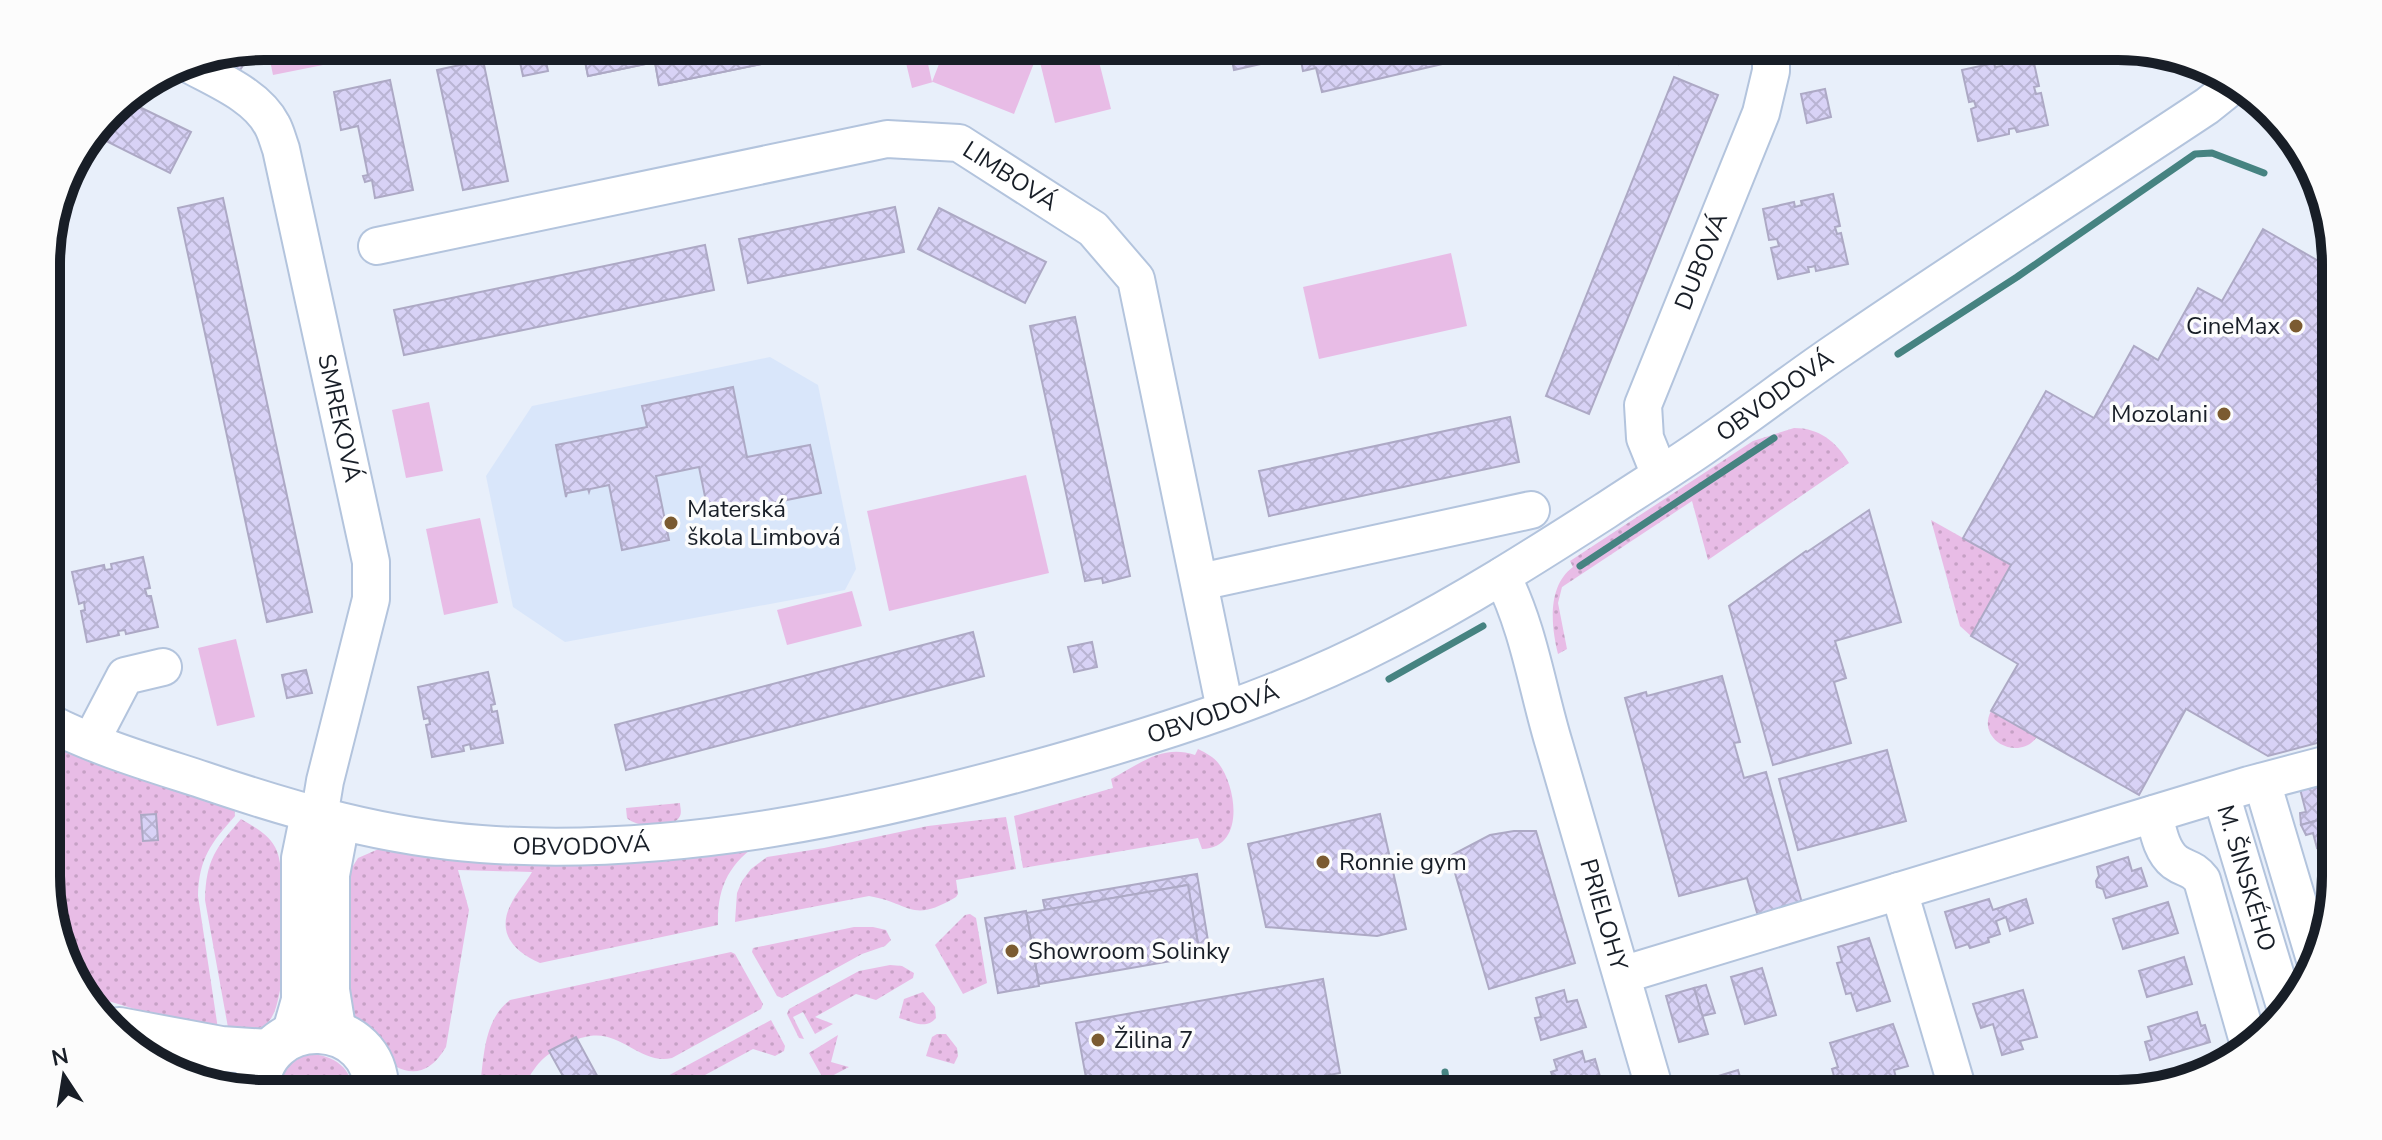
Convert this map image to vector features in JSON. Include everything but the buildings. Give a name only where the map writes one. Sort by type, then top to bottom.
[{"type":"main road","points":[[134,1033],[272,1060],[314,1030],[338,1034],[357,1046],[371,1065],[375,1080]]},
{"type":"main road","points":[[157,1050],[209,1072]]},
{"type":"street","name":"DUBOVÁ","points":[[1660,475],[1645,438],[1643,405],[1761,113],[1771,60]]},
{"type":"street","name":"SMREKOVÁ","points":[[200,71],[242,95],[272,124],[283,160],[371,562],[371,599],[325,781],[323,818]]},
{"type":"street","name":"OBVODOVÁ","points":[[60,727],[91,741],[323,818],[425,838],[480,844],[563,846],[684,839],[808,821],[940,794],[1082,755],[1225,709],[1332,668],[1436,615],[1660,475],[1840,348],[2226,91]]},
{"type":"street","name":"LIMBOVÁ","points":[[377,246],[887,139],[959,143],[1093,229],[1136,279],[1225,709]]},
{"type":"street","points":[[1200,582],[1531,510]]},
{"type":"street","name":"PRIELOHY","points":[[1502,576],[1524,629],[1622,975],[2221,794]]},
{"type":"street","points":[[91,741],[125,676],[163,667]]},
{"type":"street","name":"M. ŠINSKÉHO","points":[[2282,997],[2221,794],[2322,766]]},
{"type":"street","name":"M. ŠINSKÉHO","points":[[2262,782],[2310,944]]},
{"type":"street","name":"M. ŠINSKÉHO","points":[[2154,814],[2164,849],[2175,862],[2194,870],[2202,880],[2246,1034]]},
{"type":"street","points":[[323,818],[331,875],[331,990],[338,1034]]},
{"type":"street","points":[[272,1060],[300,1000],[300,858],[323,818]]},
{"type":"street","points":[[1899,891],[1955,1080]]},
{"type":"street","points":[[1622,975],[1652,1080]]},
{"type":"shaded area","points":[[270,60],[338,60],[338,62],[273,75]]},
{"type":"shaded area","points":[[905,60],[927,60],[932,82],[941,60],[1026,60],[1034,63],[1014,114],[933,82],[912,88]]},
{"type":"shaded area","points":[[1039,60],[1099,60],[1111,109],[1055,123]]},
{"type":"shaded area","points":[[1451,253],[1467,326],[1319,359],[1303,287]]},
{"type":"shaded area","name":"Materská škola Limbová","points":[[770,357],[818,385],[856,569],[845,590],[565,642],[513,607],[486,476],[532,406]]},
{"type":"shaded area","points":[[429,402],[443,471],[406,478],[392,410]]},
{"type":"shaded area","points":[[1794,428],[1811,430],[1826,437],[1849,463],[1708,560],[1692,501],[1562,587],[1558,603],[1567,649],[1558,654],[1553,607],[1559,585],[1573,567],[1570,561],[1753,441]]},
{"type":"shaded area","points":[[1026,475],[1049,573],[889,611],[867,511]]},
{"type":"shaded area","points":[[480,518],[498,603],[444,615],[426,529]]},
{"type":"shaded area","points":[[1931,520],[2011,565],[1971,636],[1960,626]]},
{"type":"shaded area","points":[[852,591],[862,626],[787,645],[777,610]]},
{"type":"shaded area","points":[[236,639],[255,717],[217,726],[198,648]]},
{"type":"shaded area","points":[[1991,711],[2037,737],[2020,748],[2001,744],[1989,731]]},
{"type":"shaded area","points":[[60,742],[234,807],[235,816],[208,852],[199,883],[198,896],[218,1029],[208,1031],[101,999],[87,978],[67,929],[62,903]]},
{"type":"shaded area","points":[[1198,749],[1219,764],[1233,801],[1231,828],[1225,839],[1216,846],[1202,849],[1198,838],[1023,868],[1014,816],[1113,788],[1111,779],[1152,757],[1172,752],[1195,755]]},
{"type":"shaded area","points":[[680,803],[680,816],[671,823],[646,825],[627,818],[626,808]]},
{"type":"shaded area","points":[[1006,817],[1016,869],[956,880],[958,894],[941,905],[911,909],[869,896],[735,922],[737,893],[742,881],[751,869],[767,857],[928,826]]},
{"type":"shaded area","points":[[241,819],[268,838],[279,859],[283,895],[280,990],[274,1012],[265,1025],[229,1033],[205,900],[214,855]]},
{"type":"shaded area","points":[[761,842],[741,858],[727,877],[720,899],[718,925],[540,963],[515,947],[506,924],[511,904],[532,872],[458,870],[469,910],[446,1047],[432,1064],[418,1071],[404,1070],[378,1051],[348,1007],[345,879],[358,858],[381,848]]},
{"type":"shaded area","points":[[965,915],[976,918],[987,983],[963,994],[935,945]]},
{"type":"shaded area","points":[[854,927],[886,930],[891,940],[885,946],[862,954],[782,998],[777,996],[752,952],[753,948]]},
{"type":"shaded area","points":[[731,952],[763,1004],[761,1009],[672,1058],[651,1057],[612,1038],[590,1036],[564,1045],[545,1058],[526,1080],[481,1080],[489,1031],[494,1019],[510,1000]]},
{"type":"shaded area","points":[[902,966],[914,973],[913,978],[876,1000],[856,994],[815,1017],[833,1024],[815,1034],[803,1012],[793,1017],[804,1039],[799,1038],[787,1014],[789,1009],[859,971]]},
{"type":"shaded area","points":[[923,992],[935,1007],[936,1018],[924,1024],[899,1018],[904,999]]},
{"type":"shaded area","points":[[771,1020],[785,1046],[784,1051],[775,1056],[753,1049],[696,1080],[664,1078]]},
{"type":"shaded area","points":[[946,1034],[957,1048],[958,1056],[954,1064],[926,1056],[932,1037]]},
{"type":"shaded area","points":[[838,1035],[831,1062],[849,1067],[824,1080],[809,1053]]},
{"type":"shaded area","points":[[310,1054],[327,1057],[346,1070],[351,1080],[280,1080],[286,1068]]},
{"type":"waterway","points":[[1898,354],[2017,277],[2195,154],[2212,153],[2264,173]]},
{"type":"waterway","points":[[1580,566],[1774,438]]},
{"type":"waterway","points":[[1389,679],[1483,626]]},
{"type":"waterway","points":[[1445,1072],[1446,1080]]},
{"type":"place","name":"CineMax","points":[[2296,326]]},
{"type":"place","name":"Mozolani","points":[[2224,414]]},
{"type":"place","name":"Materská škola Limbová","points":[[671,523]]},
{"type":"place","name":"Ronnie gym","points":[[1323,862]]},
{"type":"place","name":"Showroom Solinky","points":[[1012,951]]},
{"type":"place","name":"Žilina 7","points":[[1098,1040]]}]
